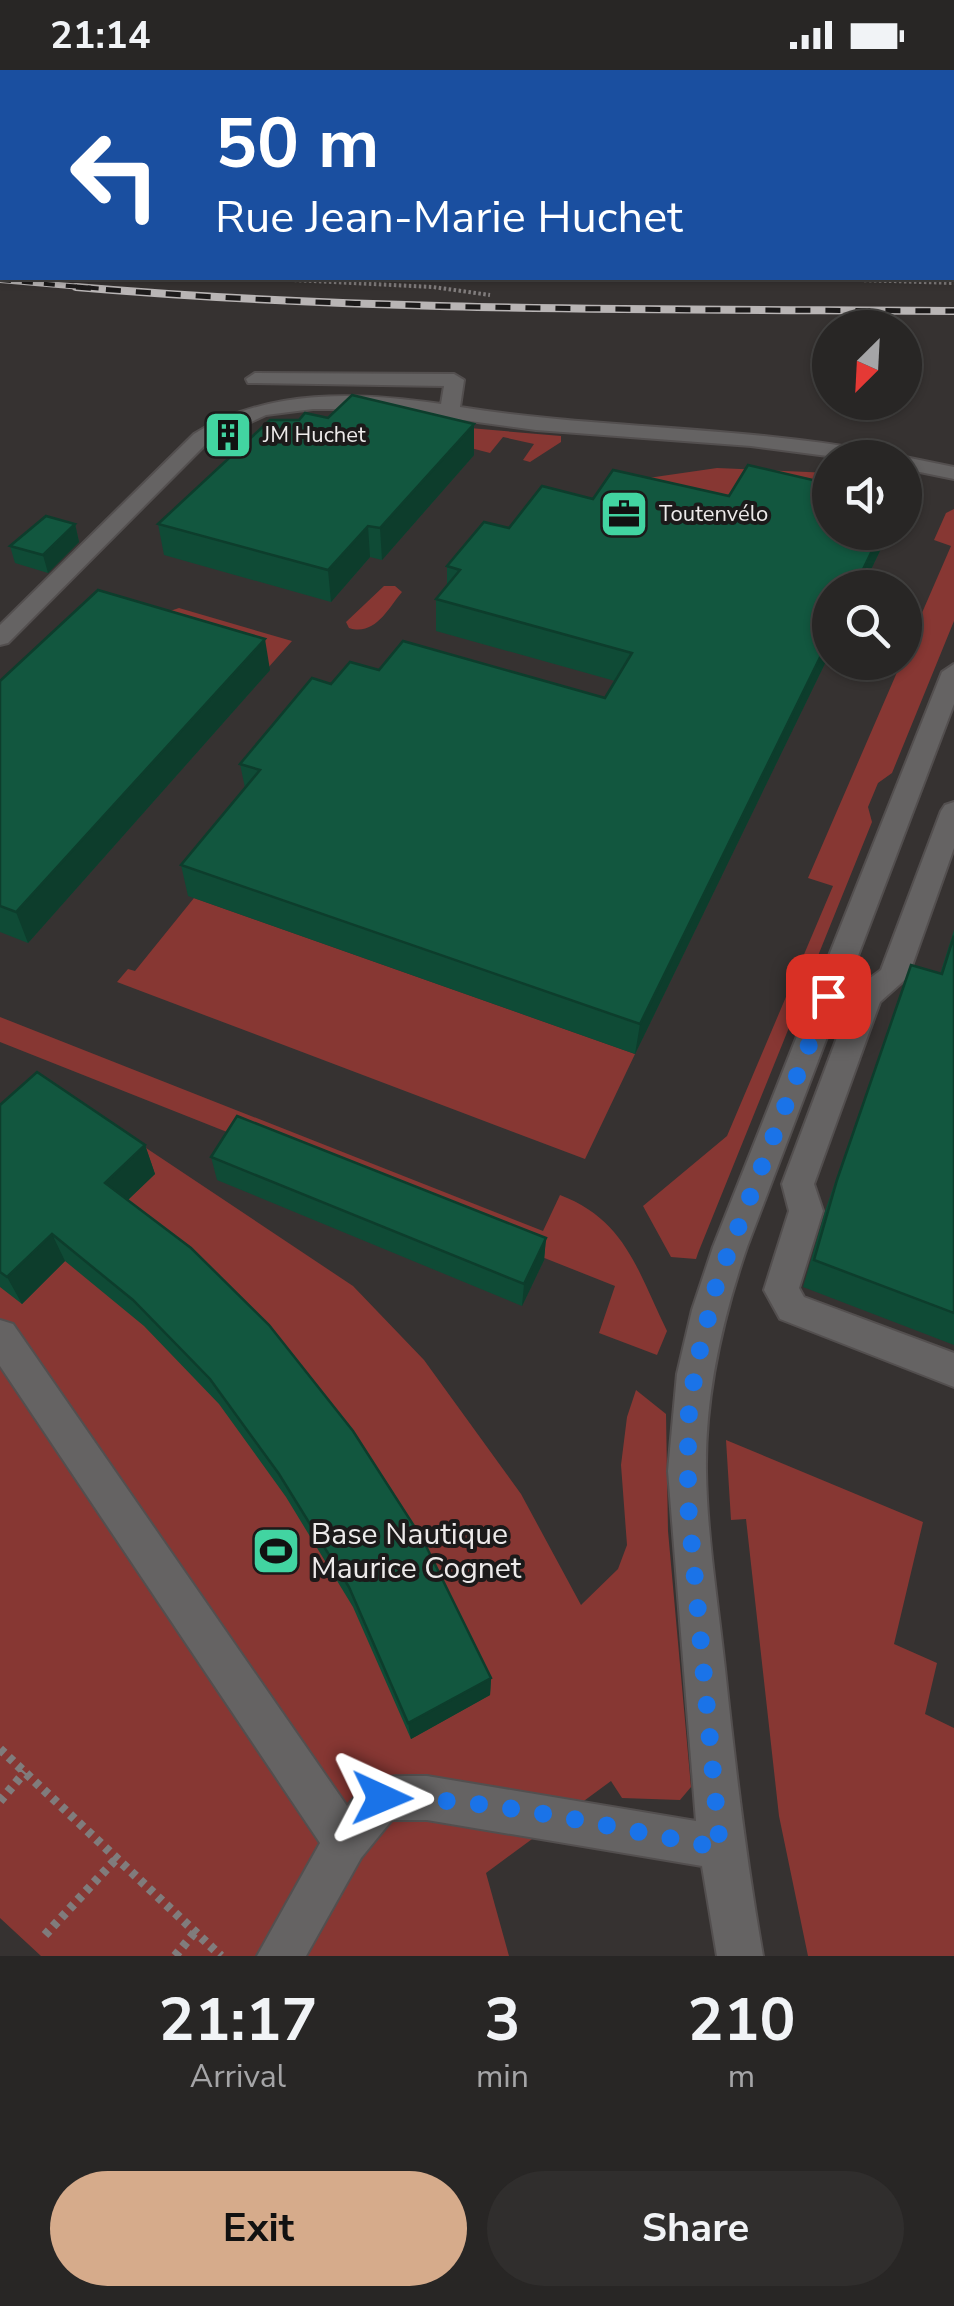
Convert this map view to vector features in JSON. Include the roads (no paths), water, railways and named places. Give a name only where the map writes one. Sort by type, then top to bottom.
[{"type":"street","points":[[254,379],[454,380],[449,412]]},
{"type":"street","points":[[0,638],[201,438],[224,422],[266,408],[334,402],[584,428],[812,445]]},
{"type":"street","points":[[922,466],[954,473]]},
{"type":"street","points":[[740,1956],[720,1848],[686,1461],[696,1366],[706,1319],[730,1247],[954,672]]},
{"type":"street","points":[[954,810],[892,977],[868,995],[798,1184],[806,1211],[782,1290],[792,1308],[954,1370]]},
{"type":"street","points":[[2,1339],[345,1842]]},
{"type":"street","points":[[280,1956],[345,1842],[382,1798],[427,1798],[720,1848]]},
{"type":"railway","points":[[0,280],[105,289]]},
{"type":"railway","points":[[76,287],[405,305],[954,311]]},
{"type":"place","name":"JM Huchet","points":[[228,435]]},
{"type":"place","name":"Toutenvélo","points":[[624,514]]},
{"type":"place","name":"Base Nautique Maurice Cognet","points":[[276,1551]]}]
